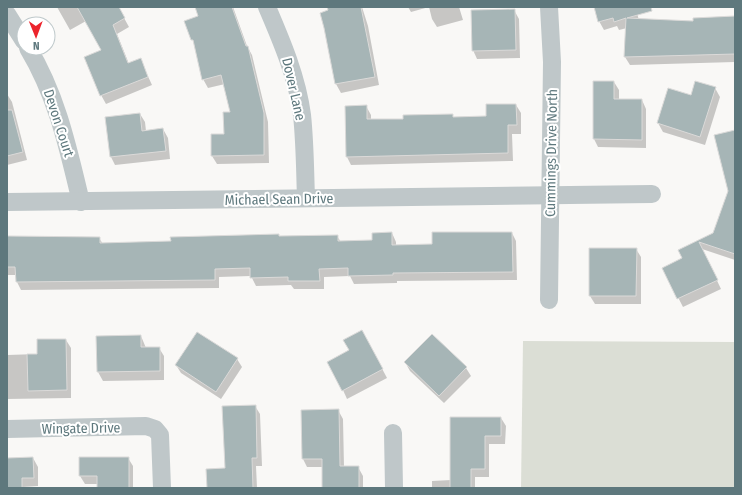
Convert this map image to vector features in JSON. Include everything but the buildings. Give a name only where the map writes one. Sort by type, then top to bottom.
[{"type":"street","name":"Dover Lane","points":[[267,7],[284,48],[295,82],[302,116],[306,198]]},
{"type":"street","name":"Cummings Drive North","points":[[549,7],[552,62],[549,300]]},
{"type":"street","points":[[7,14],[16,28]]},
{"type":"street","name":"Devon Court","points":[[32,56],[52,93],[62,124],[81,202]]},
{"type":"street","name":"Michael Sean Drive","points":[[7,202],[652,194]]},
{"type":"street","name":"Wingate Drive","points":[[7,429],[146,426],[154,429],[160,435],[162,488]]},
{"type":"street","points":[[393,433],[394,488]]},
{"type":"shaded area","points":[[523,341],[735,342],[735,488],[521,488]]}]
